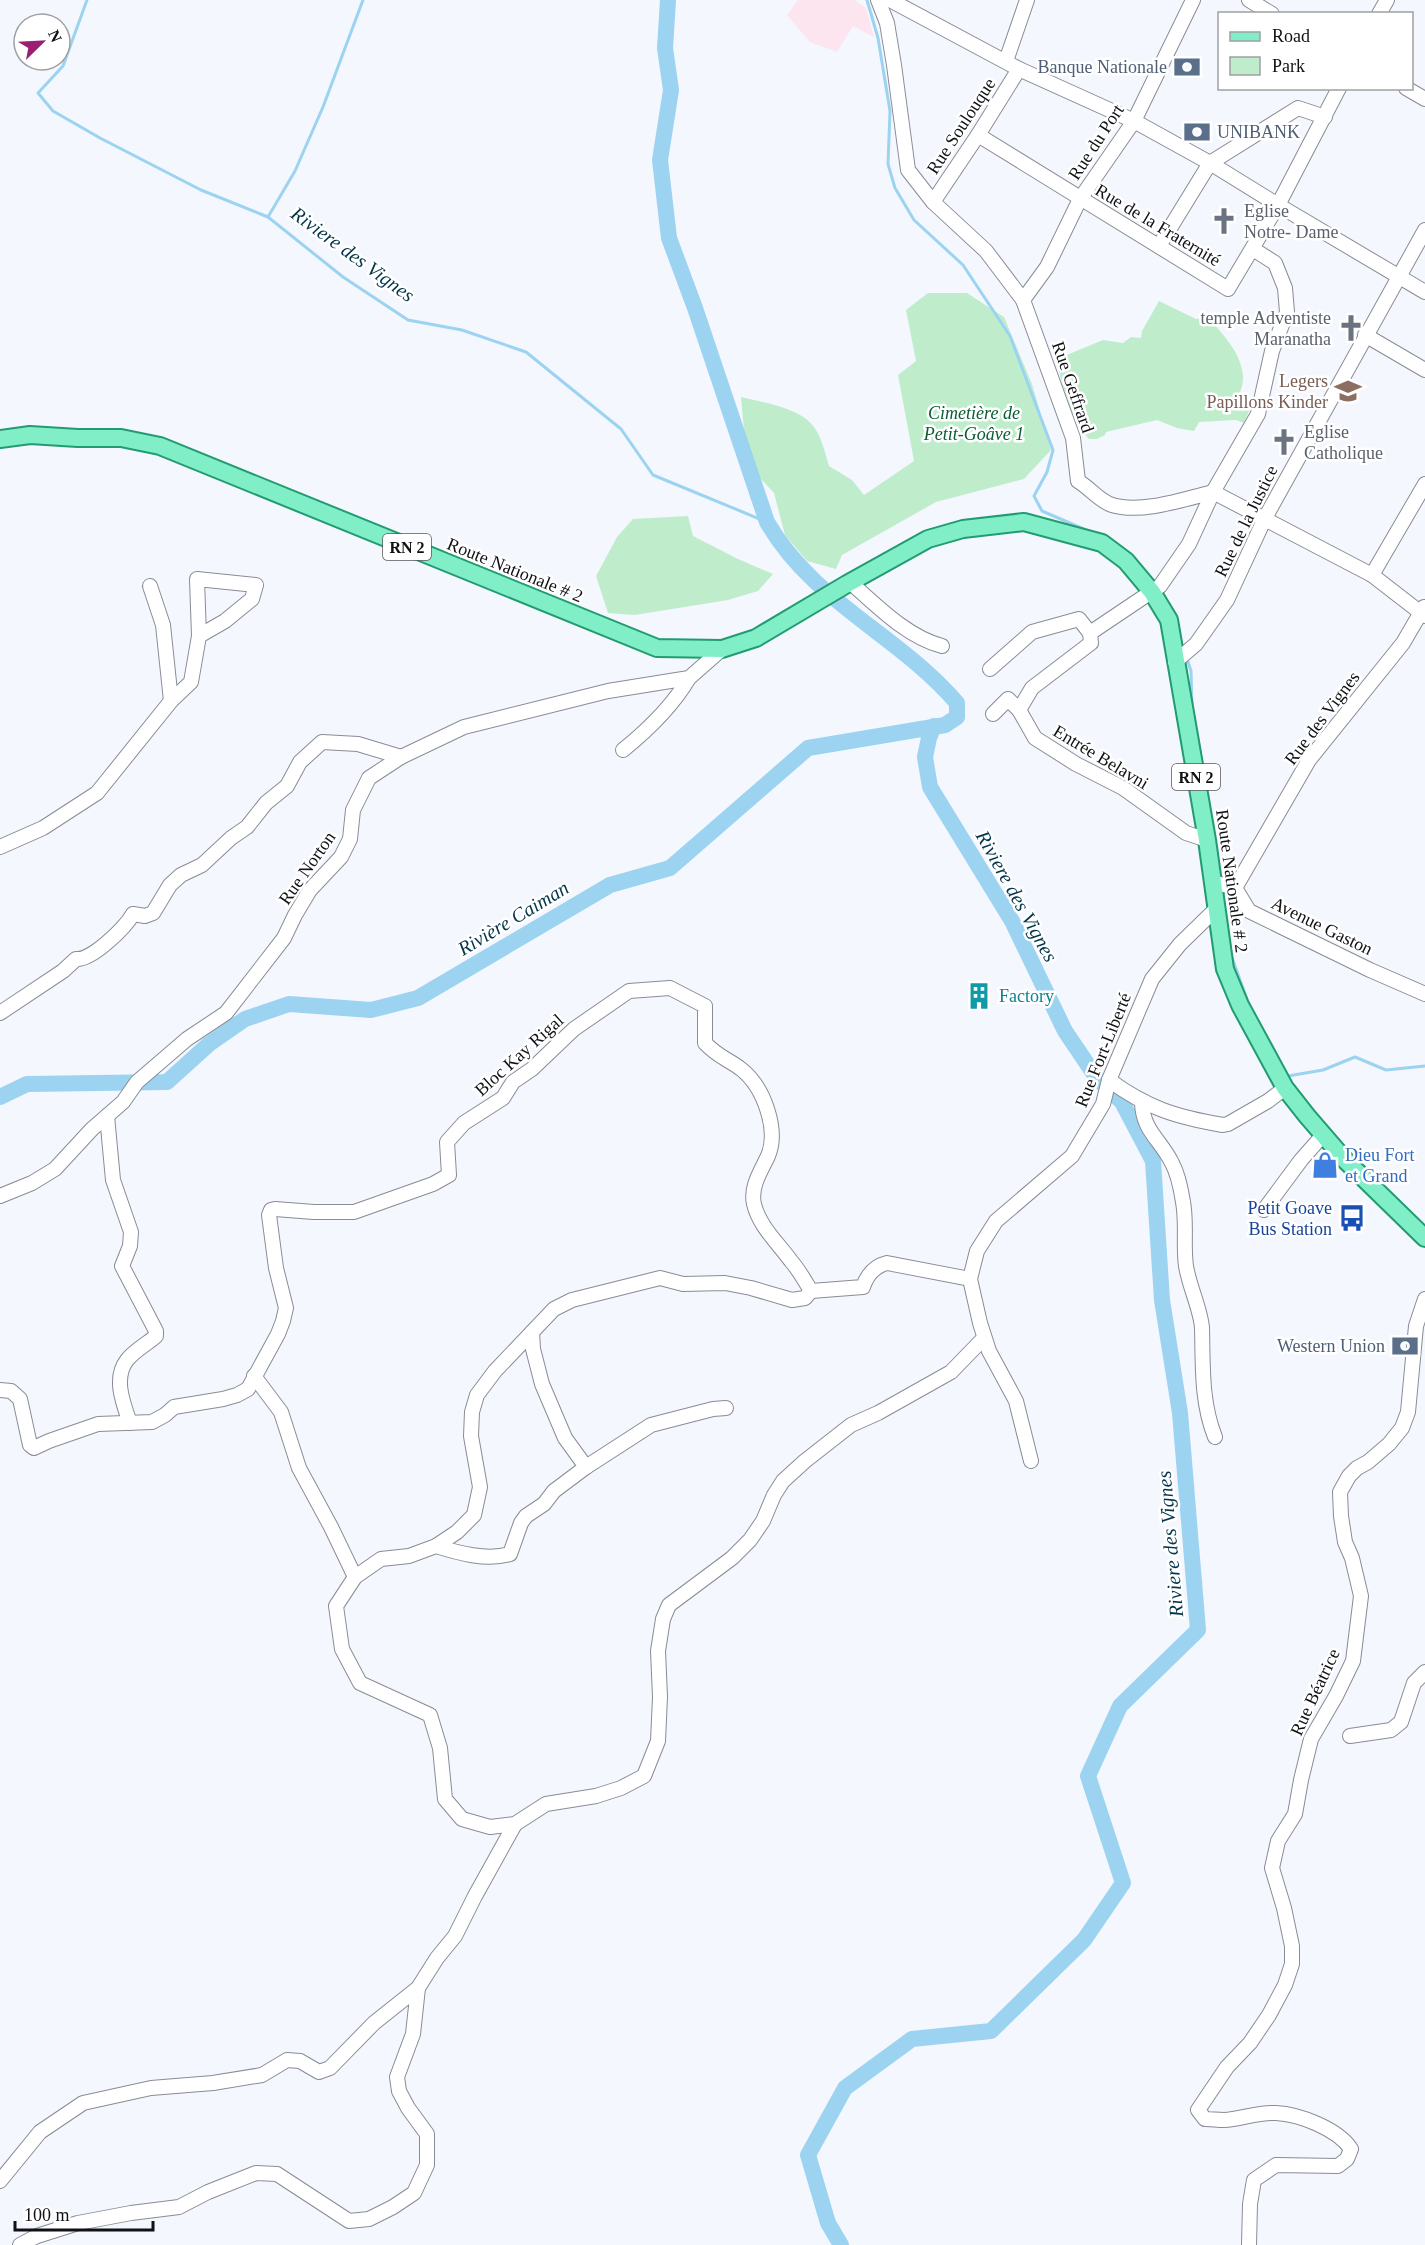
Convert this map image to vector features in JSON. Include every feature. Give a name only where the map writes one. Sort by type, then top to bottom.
[{"type":"main road","name":"Route Nationale # 2","points":[[0,440],[30,435],[121,438],[160,446],[657,648],[722,649],[756,638],[806,607],[928,540],[963,529],[1024,522],[1102,543],[1126,561],[1156,589],[1169,620],[1207,840],[1225,969],[1249,1024],[1285,1088],[1323,1135],[1345,1160],[1425,1238]]},
{"type":"street","name":"Rue Geffrard","points":[[878,0],[887,23],[908,170],[933,202],[986,251],[1023,300],[1073,438],[1078,481],[1112,505],[1133,507],[1161,505],[1213,492]]},
{"type":"street","points":[[890,0],[1019,69],[1134,121],[1210,163],[1278,206],[1425,292]]},
{"type":"street","points":[[1006,61],[1027,0]]},
{"type":"street","name":"Rue du Port","points":[[1023,300],[1047,267],[1080,199],[1134,121],[1193,0]]},
{"type":"street","points":[[1249,0],[1269,12]]},
{"type":"street","name":"Rue Soulouque","points":[[933,202],[1019,69]]},
{"type":"street","points":[[1090,633],[1156,589],[1189,544],[1213,492],[1258,414],[1272,351],[1287,312],[1285,288],[1275,264],[1253,249],[1338,90]]},
{"type":"street","points":[[1409,90],[1425,99]]},
{"type":"street","points":[[1158,246],[1210,163],[1298,108],[1324,117]]},
{"type":"street","name":"Rue de la Fraternité","points":[[978,135],[1228,289],[1253,249]]},
{"type":"street","name":"Rue de la Justice","points":[[1175,662],[1196,644],[1227,600],[1265,518],[1425,230]]},
{"type":"street","points":[[1365,335],[1425,370]]},
{"type":"street","points":[[1372,575],[1425,484]]},
{"type":"street","points":[[1213,492],[1372,575],[1424,611]]},
{"type":"street","points":[[0,847],[43,828],[97,793],[171,701],[190,682],[199,636],[197,579],[256,585],[252,599],[225,621],[199,636]]},
{"type":"street","points":[[849,583],[913,633],[942,646]]},
{"type":"street","points":[[150,586],[163,626],[171,701]]},
{"type":"street","name":"Rue des Vignes","points":[[1235,888],[1309,760],[1403,643],[1424,611]]},
{"type":"street","points":[[990,669],[1032,632],[1079,619],[1090,633],[1091,644],[1032,688],[1019,710],[1008,699],[993,714]]},
{"type":"street","points":[[624,750],[659,718],[679,695],[689,678],[722,649]]},
{"type":"street","name":"Rue Norton","points":[[0,1196],[32,1183],[55,1169],[92,1129],[123,1102],[137,1082],[187,1039],[226,1013],[284,938],[310,890],[341,856],[350,839],[353,810],[369,778],[401,757],[464,727],[608,691],[689,678]]},
{"type":"street","name":"Entrée Belavni","points":[[1019,710],[1035,738],[1076,765],[1123,788],[1186,833],[1207,840]]},
{"type":"street","points":[[0,1013],[63,971],[75,959],[82,960],[94,953],[129,922],[133,914],[145,916],[153,913],[170,885],[181,875],[202,865],[231,838],[247,827],[266,803],[287,786],[300,762],[322,742],[358,744],[401,757]]},
{"type":"street","points":[[1213,882],[1235,888]]},
{"type":"street","name":"Avenue Gaston","points":[[1235,888],[1249,911],[1425,994]]},
{"type":"street","name":"Rue Fort-Liberté","points":[[1031,1461],[1016,1401],[988,1351],[984,1338],[970,1278],[977,1251],[996,1221],[1072,1156],[1103,1104],[1109,1080],[1152,979],[1180,944],[1216,909]]},
{"type":"street","name":"Bloc Kay Rigal","points":[[254,1376],[278,1334],[286,1308],[276,1268],[269,1215],[271,1210],[354,1212],[433,1184],[449,1175],[447,1142],[464,1123],[503,1098],[513,1082],[532,1069],[574,1029],[629,991],[670,988],[705,1006],[705,1042],[727,1062],[741,1069],[752,1081],[770,1121],[771,1147],[754,1186],[753,1203],[762,1224],[812,1291]]},
{"type":"street","points":[[1109,1080],[1142,1102],[1186,1119],[1223,1125],[1268,1101],[1285,1088]]},
{"type":"street","points":[[1142,1102],[1143,1118],[1172,1163],[1179,1183],[1186,1220],[1185,1263],[1189,1285],[1202,1326],[1201,1347],[1205,1402],[1208,1421],[1215,1437]]},
{"type":"street","points":[[107,1116],[113,1180],[131,1232],[130,1246],[122,1266],[156,1331],[156,1336],[128,1359],[122,1371],[120,1385],[130,1423]]},
{"type":"street","points":[[1264,1210],[1301,1160],[1323,1135]]},
{"type":"street","points":[[970,1278],[888,1263],[879,1265],[867,1278],[863,1287],[812,1291],[805,1298],[792,1300],[733,1285],[683,1284],[660,1278],[572,1300],[554,1309],[495,1371],[477,1395],[472,1412],[471,1437],[480,1487],[474,1515],[457,1532],[436,1546],[409,1556],[381,1559],[355,1577],[336,1606],[342,1649],[360,1683],[430,1715],[440,1748],[445,1799],[462,1819],[490,1827],[515,1824],[546,1804],[596,1796],[621,1788],[644,1776],[658,1741],[660,1696],[658,1651],[663,1619],[669,1605],[732,1558],[750,1540],[763,1521],[783,1481],[805,1461],[851,1425],[878,1413],[951,1372],[984,1338]]},
{"type":"street","name":"Rue Béatrice","points":[[1249,2245],[1250,2204],[1254,2180],[1275,2165],[1338,2166],[1347,2159],[1351,2149],[1346,2141],[1326,2128],[1303,2119],[1276,2113],[1224,2120],[1205,2119],[1198,2109],[1227,2067],[1250,2043],[1269,2015],[1285,1985],[1292,1964],[1292,1946],[1272,1868],[1278,1841],[1295,1814],[1311,1739],[1353,1661],[1361,1596],[1353,1558],[1345,1542],[1340,1492],[1349,1476],[1389,1444],[1402,1428],[1409,1402],[1416,1326],[1425,1299]]},
{"type":"street","points":[[532,1332],[533,1349],[542,1384],[565,1438],[586,1467]]},
{"type":"street","points":[[0,1390],[11,1391],[20,1399],[30,1445],[34,1448],[98,1424],[152,1422],[174,1407],[237,1395],[248,1389],[254,1376],[281,1412],[299,1468],[355,1577]]},
{"type":"street","points":[[436,1546],[467,1554],[503,1556],[510,1554],[521,1523],[526,1516],[544,1504],[554,1491],[586,1467],[651,1425],[713,1409],[726,1408]]},
{"type":"street","points":[[1350,1736],[1391,1730],[1401,1722],[1414,1683],[1425,1672]]},
{"type":"street","points":[[0,2181],[40,2132],[83,2103],[151,2088],[213,2083],[262,2075],[287,2060],[300,2061],[319,2072],[330,2068],[374,2022],[418,1988],[437,1958],[455,1936],[515,1824]]},
{"type":"street","points":[[20,2245],[37,2236],[78,2223],[179,2207],[208,2192],[256,2173],[278,2174],[349,2221],[369,2219],[393,2207],[414,2193],[427,2165],[427,2134],[399,2091],[397,2077],[413,2034],[418,1988]]},
{"type":"shaded area","points":[[798,0],[855,0],[866,8],[874,37],[853,26],[837,52],[810,42],[787,15]]},
{"type":"green space","name":"Cimetière de Petit-Goâve 1","points":[[928,293],[967,293],[1004,317],[1032,384],[1051,450],[1024,479],[936,502],[842,555],[836,569],[807,561],[785,535],[774,493],[747,464],[741,397],[791,410],[808,420],[819,436],[829,466],[852,480],[864,495],[914,461],[898,375],[916,361],[906,310]]},
{"type":"green space","points":[[1159,301],[1196,319],[1209,318],[1230,344],[1242,367],[1242,385],[1238,399],[1251,406],[1244,423],[1236,420],[1199,422],[1194,431],[1177,428],[1157,420],[1106,432],[1097,439],[1089,439],[1068,402],[1057,359],[1103,340],[1123,343],[1131,337],[1141,338],[1142,331]]},
{"type":"green space","points":[[688,516],[693,536],[773,574],[758,591],[728,600],[635,615],[608,613],[596,576],[617,537],[633,519]]},
{"type":"waterway","points":[[87,0],[63,66],[38,93],[53,111],[201,190],[268,217]]},
{"type":"waterway","name":"Riviere des Vignes","points":[[363,0],[323,107],[295,171],[268,217],[343,277],[408,320],[462,330],[526,352],[621,429],[653,475],[767,522]]},
{"type":"waterway","name":"Rivière Caiman","points":[[0,1097],[27,1084],[167,1082],[209,1044],[245,1019],[289,1004],[371,1010],[418,998],[610,885],[670,868],[808,748],[945,725],[957,717],[957,703],[934,679],[808,574],[786,550],[767,522],[669,238],[660,160],[671,90],[665,48],[668,0]]},
{"type":"waterway","points":[[867,0],[878,38],[890,111],[888,164],[895,188],[914,220],[963,265],[1010,336],[1053,450],[1047,472],[1034,496],[1042,511],[1093,533]]},
{"type":"waterway","points":[[1186,656],[1191,671],[1192,709]]},
{"type":"waterway","name":"Riviere des Vignes","points":[[841,2245],[828,2223],[808,2155],[845,2088],[912,2039],[991,2031],[1084,1940],[1123,1883],[1088,1776],[1120,1706],[1198,1630],[1180,1413],[1162,1300],[1153,1161],[1122,1102],[1096,1077],[1065,1031],[1012,921],[930,787],[925,757],[934,726]]},
{"type":"waterway","points":[[1231,955],[1248,1002]]},
{"type":"waterway","points":[[1288,1076],[1323,1070],[1355,1057],[1386,1070],[1425,1066]]},
{"type":"place","name":"Banque Nationale","points":[[1187,67]]},
{"type":"place","name":"UNIBANK","points":[[1197,132]]},
{"type":"place","name":"Eglise Notre- Dame","points":[[1224,221]]},
{"type":"place","name":"temple Adventiste Maranatha","points":[[1351,328]]},
{"type":"place","name":"Legers Papillons Kinder","points":[[1348,391]]},
{"type":"place","name":"Eglise Catholique","points":[[1284,442]]},
{"type":"place","name":"Factory","points":[[979,996]]},
{"type":"place","name":"Dieu Fort et Grand","points":[[1325,1165]]},
{"type":"place","name":"Petit Goave Bus Station","points":[[1352,1218]]},
{"type":"place","name":"Western Union","points":[[1405,1346]]}]
